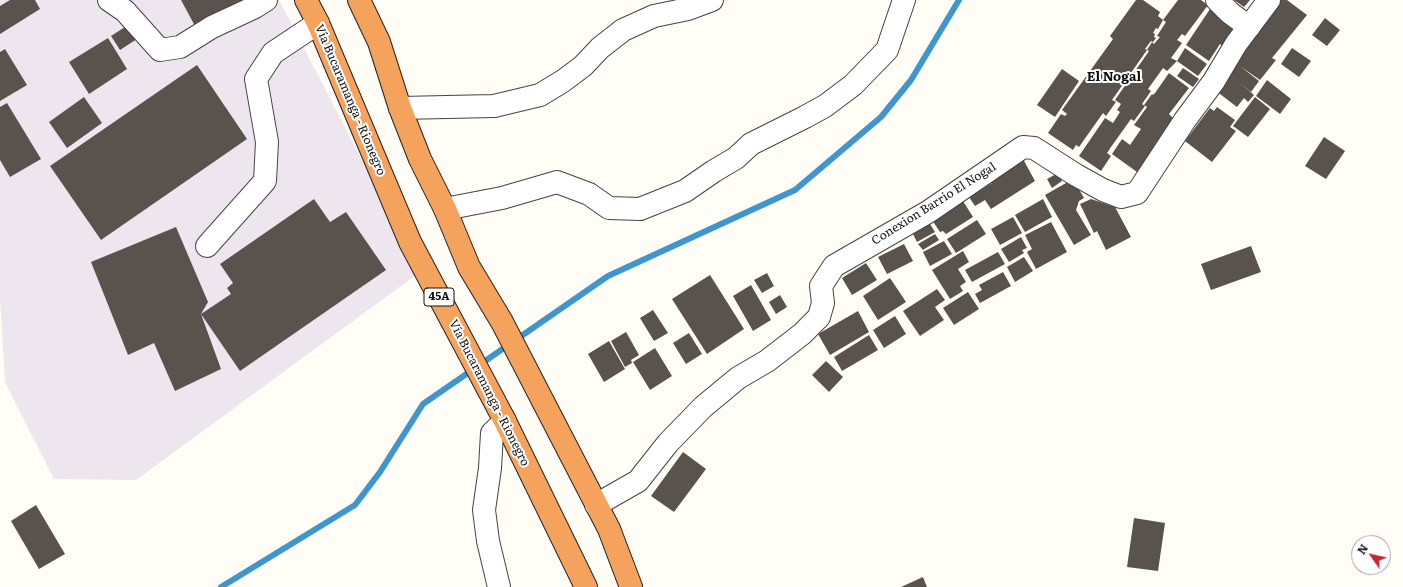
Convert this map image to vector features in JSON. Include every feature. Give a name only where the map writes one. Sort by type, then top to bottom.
[{"type":"highway","name":"Vía Bucaramanga - Rionegro","points":[[306,0],[318,23],[410,242],[505,421],[586,587]]},
{"type":"highway","points":[[359,0],[379,42],[400,108],[420,159],[445,209],[469,268],[502,322],[609,529],[632,587]]},
{"type":"street","points":[[109,0],[125,11],[160,50],[180,47],[212,27],[255,7],[266,0]]},
{"type":"street","points":[[400,108],[494,106],[540,95],[563,81],[623,30],[654,16],[688,9],[712,0]]},
{"type":"street","points":[[445,209],[502,198],[557,182],[590,194],[609,208],[640,209],[686,191],[714,171],[736,158],[752,144],[805,118],[825,106],[853,85],[887,50],[904,0]]},
{"type":"street","points":[[1217,0],[1230,13],[1249,27]]},
{"type":"street","name":"Conexion Barrio El Nogal","points":[[596,505],[638,480],[668,443],[703,407],[738,378],[767,361],[802,334],[818,317],[823,303],[821,286],[834,266],[928,212],[1023,147],[1034,148],[1076,175],[1103,190],[1121,197],[1137,193],[1185,120],[1214,81],[1236,44],[1269,0]]},
{"type":"street","points":[[207,246],[265,181],[267,142],[256,79],[273,53],[318,23]]},
{"type":"street","points":[[499,587],[488,541],[484,510],[490,468],[492,433],[505,421]]},
{"type":"shaded area","points":[[0,0],[279,0],[420,272],[136,480],[54,479],[5,382],[0,298]]},
{"type":"building","points":[[10,0],[35,0],[40,9],[0,34],[0,6]]},
{"type":"building","points":[[181,0],[246,0],[195,26]]},
{"type":"building","points":[[1136,0],[1143,0],[1160,12],[1158,16],[1163,20],[1158,29],[1156,28],[1153,33],[1155,34],[1154,37],[1156,38],[1153,42],[1151,41],[1145,49],[1147,50],[1112,100],[1116,102],[1106,116],[1103,113],[1079,147],[1076,145],[1073,150],[1048,133],[1061,114],[1065,116],[1067,114],[1062,110],[1113,39],[1110,36]]},
{"type":"building","points":[[1178,0],[1201,0],[1208,5],[1185,36],[1182,34],[1177,40],[1182,43],[1171,58],[1177,61],[1167,71],[1163,68],[1148,89],[1151,91],[1142,104],[1145,106],[1134,121],[1131,119],[1111,147],[1107,153],[1111,156],[1101,171],[1079,156],[1105,118],[1113,123],[1120,112],[1117,110],[1121,104],[1115,100],[1149,51],[1147,50],[1152,42],[1154,44],[1160,37],[1157,36],[1166,22],[1163,20]]},
{"type":"building","points":[[1234,0],[1250,0],[1244,7]]},
{"type":"building","points":[[1280,0],[1287,0],[1307,15],[1272,58],[1276,60],[1260,80],[1240,66],[1259,81],[1251,92],[1240,83],[1254,95],[1248,102],[1244,98],[1237,107],[1216,91],[1273,14],[1270,12]]},
{"type":"building","points":[[1210,9],[1237,28],[1224,47],[1220,44],[1209,61],[1186,45]]},
{"type":"building","points":[[1325,18],[1340,30],[1327,46],[1312,35]]},
{"type":"building","points":[[128,25],[137,39],[120,50],[111,36]]},
{"type":"building","points":[[108,38],[127,69],[89,94],[69,62]]},
{"type":"building","points":[[1185,48],[1207,64],[1198,76],[1177,61]]},
{"type":"building","points":[[1292,48],[1311,61],[1299,77],[1281,64]]},
{"type":"building","points":[[5,49],[27,85],[0,101],[0,52]]},
{"type":"building","points":[[197,65],[247,139],[101,240],[50,166]]},
{"type":"building","points":[[1183,68],[1199,79],[1193,87],[1177,76]]},
{"type":"building","points":[[1062,69],[1079,81],[1055,117],[1037,105]]},
{"type":"building","points":[[1169,73],[1189,88],[1169,114],[1173,118],[1137,172],[1112,154],[1122,139],[1130,145],[1141,129],[1134,125],[1147,107],[1144,105],[1152,94],[1153,95],[1155,93]]},
{"type":"building","points":[[1267,80],[1291,99],[1280,114],[1256,96]]},
{"type":"building","points":[[84,97],[102,123],[67,148],[49,122]]},
{"type":"building","points":[[1255,97],[1270,109],[1248,137],[1233,126]]},
{"type":"building","points":[[7,103],[41,159],[10,177],[0,160],[0,107]]},
{"type":"building","points":[[1217,107],[1235,120],[1230,127],[1236,131],[1212,162],[1185,141],[1210,108],[1214,111]]},
{"type":"building","points":[[1324,137],[1345,151],[1326,179],[1305,166]]},
{"type":"building","points":[[1023,159],[1035,181],[991,209],[985,200],[975,206],[969,197],[992,183],[990,179]]},
{"type":"building","points":[[1058,173],[1062,181],[1052,188],[1047,179]]},
{"type":"building","points":[[1073,179],[1084,198],[1079,201],[1076,210],[1091,235],[1074,245],[1045,195]]},
{"type":"building","points":[[314,199],[330,222],[346,212],[386,270],[240,371],[201,314],[231,294],[227,288],[233,283],[220,264]]},
{"type":"building","points":[[1043,199],[1052,217],[1025,232],[1015,215]]},
{"type":"building","points":[[1091,199],[1115,207],[1131,237],[1106,250],[1097,231],[1094,233],[1080,204]]},
{"type":"building","points":[[963,201],[973,217],[946,234],[943,231],[940,232],[932,220]]},
{"type":"building","points":[[1013,217],[1022,233],[1000,245],[991,229]]},
{"type":"building","points":[[977,220],[986,234],[956,253],[947,239]]},
{"type":"building","points":[[1051,222],[1067,252],[1036,269],[1027,252],[1032,249],[1025,235]]},
{"type":"building","points":[[930,224],[935,232],[917,242],[913,234]]},
{"type":"building","points":[[176,227],[208,302],[201,314],[221,369],[175,391],[154,343],[128,355],[91,262]]},
{"type":"building","points":[[935,234],[939,240],[923,250],[918,244]]},
{"type":"building","points":[[1021,237],[1027,248],[1022,250],[1024,253],[1009,262],[1001,249]]},
{"type":"building","points":[[944,241],[952,254],[930,266],[923,252]]},
{"type":"building","points":[[904,244],[913,261],[887,274],[878,257]]},
{"type":"building","points":[[1251,246],[1261,272],[1211,290],[1201,264]]},
{"type":"building","points":[[963,251],[969,262],[958,269],[966,282],[960,286],[963,291],[950,299],[932,270]]},
{"type":"building","points":[[998,252],[1005,264],[972,282],[965,270]]},
{"type":"building","points":[[1024,257],[1033,271],[1015,282],[1007,267]]},
{"type":"building","points":[[866,263],[877,280],[852,295],[842,278]]},
{"type":"building","points":[[1003,272],[1011,286],[980,303],[975,294],[982,290],[979,285]]},
{"type":"building","points":[[767,273],[774,286],[762,293],[754,280]]},
{"type":"building","points":[[710,275],[744,329],[707,354],[672,299]]},
{"type":"building","points":[[890,278],[906,302],[878,320],[863,296]]},
{"type":"building","points":[[751,285],[771,320],[753,331],[733,296]]},
{"type":"building","points":[[937,289],[945,300],[935,307],[944,320],[920,336],[903,311]]},
{"type":"building","points":[[968,292],[979,309],[954,325],[943,308]]},
{"type":"building","points":[[780,295],[787,307],[776,314],[769,302]]},
{"type":"building","points":[[653,310],[668,333],[654,341],[640,318]]},
{"type":"building","points":[[858,311],[869,332],[830,355],[818,334]]},
{"type":"building","points":[[895,316],[906,334],[884,348],[873,330]]},
{"type":"building","points":[[626,332],[639,355],[631,360],[632,363],[625,367],[611,341]]},
{"type":"building","points":[[689,333],[702,354],[686,364],[673,343]]},
{"type":"building","points":[[869,335],[878,350],[842,371],[834,357]]},
{"type":"building","points":[[609,341],[625,369],[604,382],[588,354]]},
{"type":"building","points":[[655,348],[672,376],[650,390],[633,362]]},
{"type":"building","points":[[826,361],[843,377],[829,392],[812,375]]},
{"type":"building","points":[[683,452],[706,469],[674,512],[651,496]]},
{"type":"building","points":[[36,505],[65,554],[39,569],[11,521]]},
{"type":"building","points":[[1134,518],[1165,523],[1158,571],[1127,567]]},
{"type":"building","points":[[923,577],[927,587],[901,587]]},
{"type":"waterway","points":[[221,587],[355,505],[380,472],[423,404],[608,276],[795,190],[881,117],[911,80],[959,0]]},
{"type":"district","name":"El Nogal","points":[[1114,77]]}]
